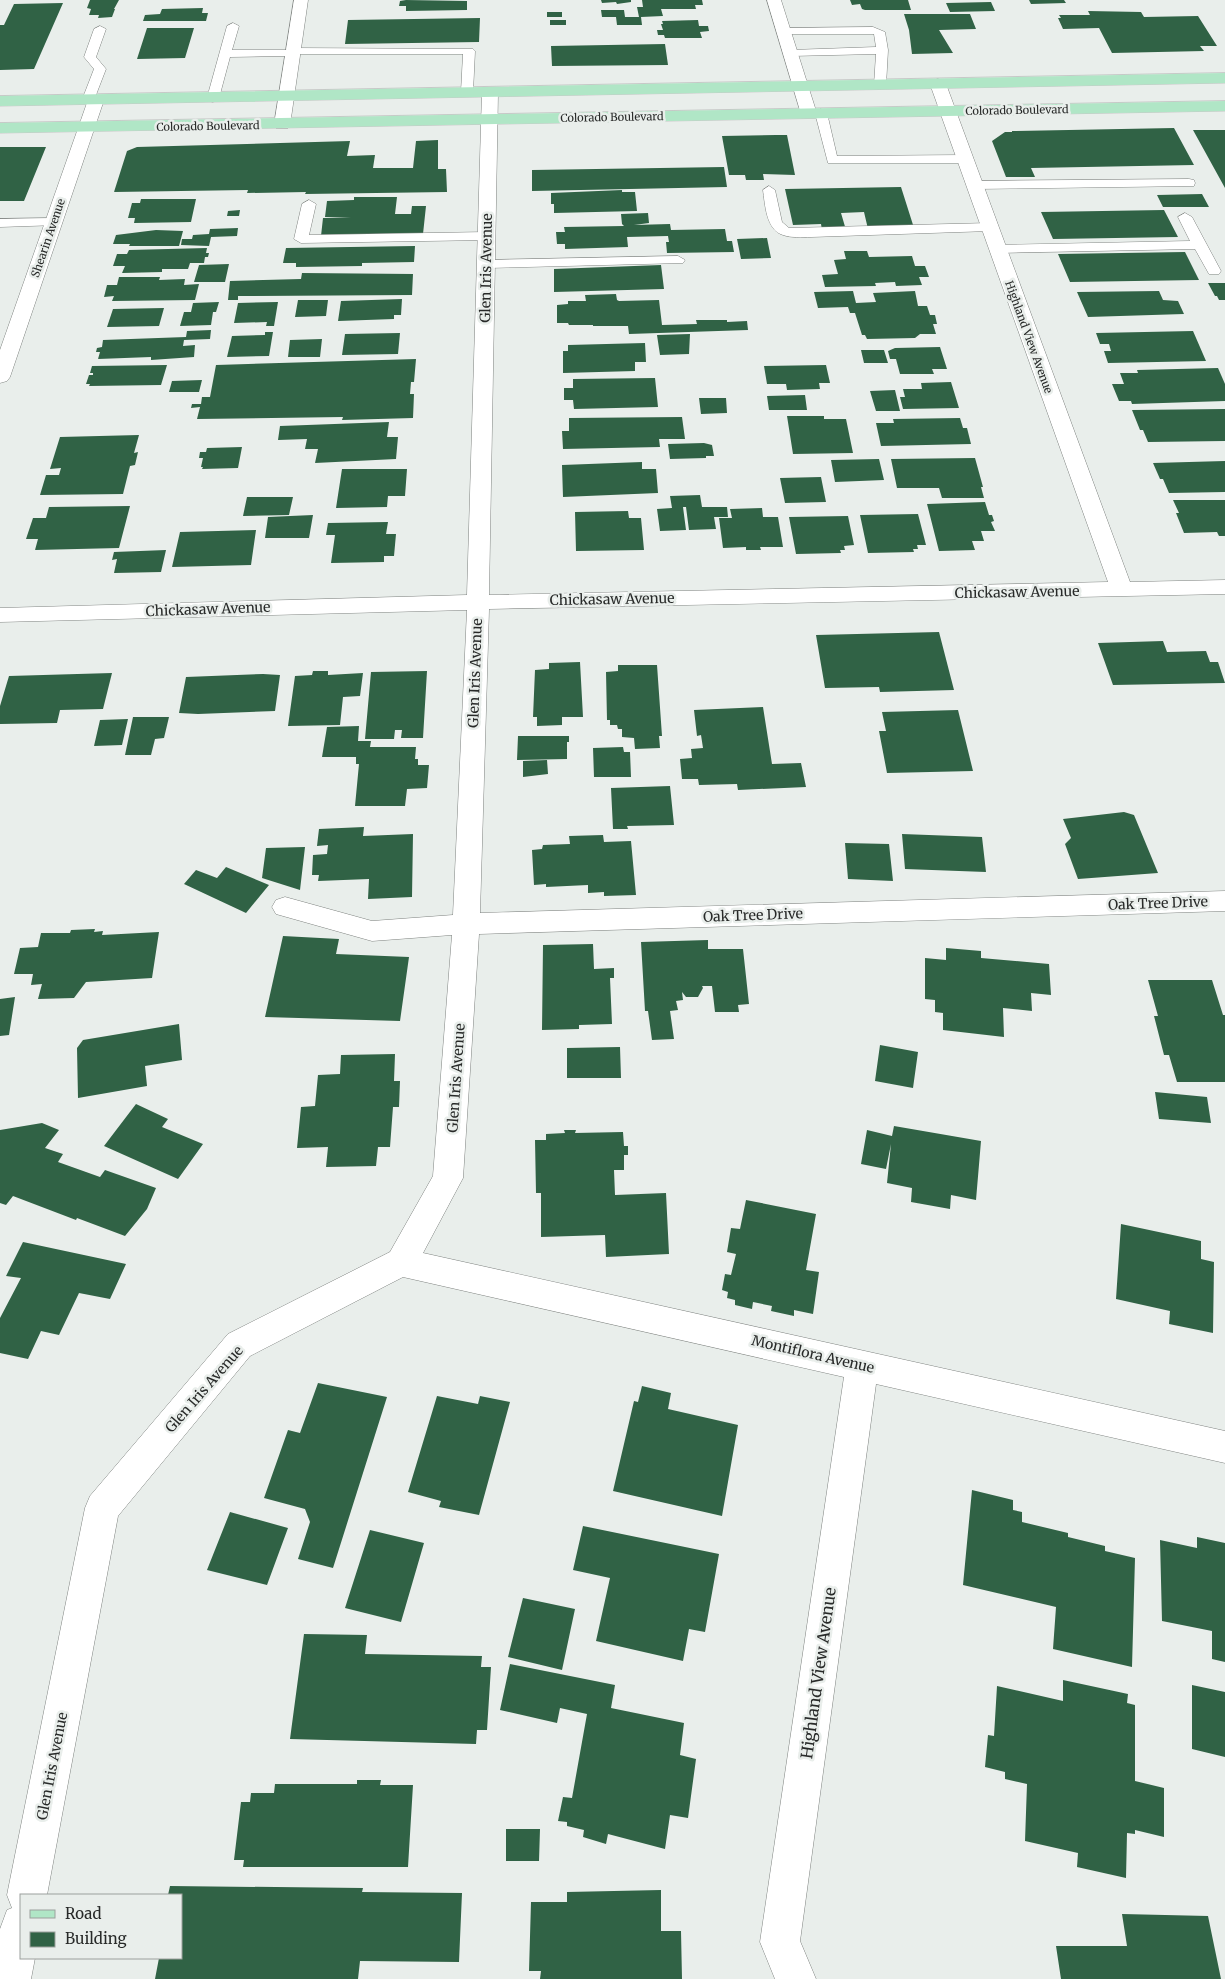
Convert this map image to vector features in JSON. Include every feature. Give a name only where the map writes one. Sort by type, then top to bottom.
[{"type":"main road","points":[[0,100],[287,97],[1225,78]]},
{"type":"main road","name":"Colorado Boulevard","points":[[0,128],[282,125],[490,119],[1225,106]]},
{"type":"street","points":[[282,125],[301,0]]},
{"type":"street","points":[[774,0],[802,87],[815,114]]},
{"type":"street","name":"Highland View Avenue","points":[[938,84],[1122,590]]},
{"type":"street","name":"Glen Iris Avenue","points":[[27,1894],[102,1508],[239,1345],[402,1262],[448,1178],[466,924],[478,602],[490,92]]},
{"type":"street","name":"Shearin Avenue","points":[[0,376],[87,127],[92,100]]},
{"type":"street","name":"Chickasaw Avenue","points":[[0,615],[478,602],[1225,587]]},
{"type":"street","name":"Oak Tree Drive","points":[[285,907],[372,932],[466,924],[1225,901]]},
{"type":"street","name":"Montiflora Avenue","points":[[402,1262],[1225,1447]]},
{"type":"street","name":"Highland View Avenue","points":[[796,1979],[780,1942],[862,1365]]},
{"type":"street","points":[[11,1979],[20,1930]]},
{"type":"lane","points":[[213,98],[233,26]]},
{"type":"lane","points":[[92,100],[100,69],[90,57],[100,30]]},
{"type":"lane","points":[[784,31],[873,30],[879,32],[882,50],[880,85]]},
{"type":"lane","points":[[226,54],[469,50],[467,92]]},
{"type":"lane","points":[[791,53],[882,50]]},
{"type":"lane","points":[[815,114],[832,160],[965,159]]},
{"type":"lane","points":[[974,185],[1189,183]]},
{"type":"lane","points":[[769,190],[776,223],[785,232],[811,233],[990,227]]},
{"type":"lane","points":[[309,204],[301,239],[487,236]]},
{"type":"lane","points":[[1185,217],[1214,272]]},
{"type":"lane","points":[[0,223],[53,222]]},
{"type":"lane","points":[[997,249],[1199,245]]},
{"type":"lane","points":[[486,264],[678,260]]},
{"type":"building","points":[[90,0],[119,0],[112,17],[98,18],[99,15],[89,15],[91,9],[87,8]]},
{"type":"building","points":[[601,0],[631,0],[631,2],[617,4],[616,2],[602,3]]},
{"type":"building","points":[[642,0],[702,0],[703,5],[695,5],[696,9],[661,9],[663,16],[641,17],[642,25],[617,25],[616,17],[639,17],[637,7],[643,7]]},
{"type":"building","points":[[850,0],[908,0],[911,10],[865,10],[862,9],[860,4],[852,5]]},
{"type":"building","points":[[1029,0],[1064,0],[1066,3],[1031,4]]},
{"type":"building","points":[[400,1],[467,1],[467,10],[406,11],[406,6],[399,6]]},
{"type":"building","points":[[991,2],[995,11],[950,12],[946,3]]},
{"type":"building","points":[[63,3],[34,69],[0,70],[0,25],[4,25],[14,4]]},
{"type":"building","points":[[203,8],[202,13],[208,13],[206,21],[143,21],[145,15],[160,14],[162,9]]},
{"type":"building","points":[[601,10],[624,10],[625,17],[602,17]]},
{"type":"building","points":[[1088,11],[1141,12],[1144,17],[1198,16],[1217,46],[1200,46],[1204,51],[1112,53],[1099,28],[1063,29],[1058,18],[1061,18],[1059,15],[1090,15]]},
{"type":"building","points":[[547,12],[562,12],[562,17],[547,17]]},
{"type":"building","points":[[904,14],[970,14],[976,29],[939,30],[953,53],[912,54],[909,30]]},
{"type":"building","points":[[480,18],[479,42],[345,44],[348,20]]},
{"type":"building","points":[[550,20],[566,20],[566,25],[550,25]]},
{"type":"building","points":[[698,20],[699,26],[708,26],[709,31],[700,32],[702,38],[665,38],[664,35],[658,35],[657,30],[663,30],[662,21]]},
{"type":"building","points":[[147,28],[194,28],[185,58],[137,59]]},
{"type":"building","points":[[665,44],[668,65],[552,66],[551,46]]},
{"type":"building","points":[[1174,128],[1194,165],[1031,168],[1035,177],[1006,177],[992,141],[1005,132],[1012,131]]},
{"type":"building","points":[[1193,130],[1225,130],[1225,188]]},
{"type":"building","points":[[787,135],[795,175],[763,174],[764,180],[746,180],[745,175],[729,175],[722,136]]},
{"type":"building","points":[[438,140],[438,169],[446,169],[447,192],[305,194],[306,192],[247,193],[248,190],[114,192],[127,151],[137,147],[350,141],[347,156],[375,155],[373,168],[413,168],[416,141]]},
{"type":"building","points":[[0,147],[46,147],[24,201],[0,201]]},
{"type":"building","points":[[724,167],[727,187],[532,191],[532,170]]},
{"type":"building","points":[[901,187],[914,228],[868,229],[864,212],[841,213],[846,230],[822,230],[821,224],[793,225],[785,189]]},
{"type":"building","points":[[622,190],[622,192],[635,192],[637,211],[554,213],[554,204],[551,204],[551,193]]},
{"type":"building","points":[[1202,194],[1209,207],[1163,207],[1157,195]]},
{"type":"building","points":[[354,197],[397,197],[395,214],[411,214],[412,206],[426,206],[423,234],[321,236],[323,218],[351,218],[325,217],[327,201],[354,200]]},
{"type":"building","points":[[141,199],[196,199],[191,222],[134,223],[135,218],[128,218],[132,203],[140,203]]},
{"type":"building","points":[[240,210],[239,216],[227,216],[228,211]]},
{"type":"building","points":[[1164,210],[1178,237],[1053,239],[1041,212]]},
{"type":"building","points":[[648,213],[649,223],[634,225],[670,224],[671,230],[725,229],[727,241],[732,241],[734,252],[667,253],[666,242],[669,242],[668,236],[627,237],[628,247],[565,249],[565,244],[557,244],[556,232],[565,232],[564,227],[624,226],[621,214]]},
{"type":"building","points":[[238,228],[237,236],[211,237],[209,246],[181,245],[182,239],[192,239],[193,235],[209,234],[210,229]]},
{"type":"building","points":[[156,230],[183,231],[179,246],[129,246],[130,244],[113,244],[116,235]]},
{"type":"building","points":[[767,238],[771,258],[741,259],[737,239]]},
{"type":"building","points":[[415,246],[414,262],[362,263],[362,266],[296,267],[296,263],[283,263],[286,248]]},
{"type":"building","points":[[207,248],[206,253],[209,253],[208,257],[205,257],[204,263],[190,263],[188,269],[162,269],[162,272],[122,273],[125,266],[113,266],[117,254],[127,254],[129,250]]},
{"type":"building","points":[[844,251],[867,251],[869,257],[912,256],[915,266],[925,266],[929,277],[919,277],[922,285],[896,286],[895,282],[875,283],[876,286],[825,287],[822,275],[838,274],[834,260],[846,259]]},
{"type":"building","points":[[1185,252],[1199,280],[1070,282],[1058,254]]},
{"type":"building","points":[[229,264],[225,282],[194,282],[199,265]]},
{"type":"building","points":[[661,265],[664,289],[554,292],[554,269]]},
{"type":"building","points":[[302,273],[413,274],[412,295],[238,296],[238,300],[228,300],[230,281],[301,279]]},
{"type":"building","points":[[119,277],[160,277],[159,280],[185,279],[184,285],[199,284],[195,300],[112,301],[114,296],[104,297],[107,285],[117,285]]},
{"type":"building","points":[[1208,283],[1225,283],[1225,300],[1219,300],[1215,296]]},
{"type":"building","points":[[853,291],[856,303],[876,302],[873,293],[915,291],[918,306],[927,306],[930,315],[935,315],[937,324],[933,324],[936,334],[920,334],[915,338],[867,339],[865,335],[862,335],[855,313],[850,313],[848,307],[818,308],[814,292]]},
{"type":"building","points":[[1159,291],[1163,300],[1178,301],[1184,314],[1088,317],[1077,292]]},
{"type":"building","points":[[616,294],[619,301],[659,300],[662,325],[697,324],[696,320],[747,321],[748,330],[629,334],[628,326],[557,323],[557,305],[568,304],[568,301],[586,301],[585,295]]},
{"type":"building","points":[[402,299],[401,315],[394,315],[394,319],[338,321],[341,301]]},
{"type":"building","points":[[298,300],[328,300],[326,316],[295,317]]},
{"type":"building","points":[[219,302],[216,312],[213,312],[211,325],[180,326],[184,312],[191,312],[193,303]]},
{"type":"building","points":[[278,302],[274,326],[266,326],[267,322],[234,323],[238,303]]},
{"type":"building","points":[[164,308],[159,326],[107,327],[113,309]]},
{"type":"building","points":[[211,330],[210,339],[184,340],[183,346],[195,345],[194,357],[151,360],[151,357],[98,359],[100,352],[96,352],[97,348],[102,347],[103,340],[186,337],[187,331]]},
{"type":"building","points":[[1193,331],[1206,361],[1108,363],[1104,351],[1111,351],[1109,344],[1100,344],[1096,333]]},
{"type":"building","points":[[265,332],[273,332],[269,356],[227,357],[232,336],[265,335]]},
{"type":"building","points":[[400,333],[398,354],[342,355],[345,334]]},
{"type":"building","points":[[690,334],[689,354],[660,355],[657,335]]},
{"type":"building","points":[[322,339],[320,357],[288,357],[290,340]]},
{"type":"building","points":[[645,343],[646,362],[635,362],[635,371],[563,373],[563,351],[568,351],[568,345]]},
{"type":"building","points":[[940,347],[947,369],[932,369],[934,374],[900,374],[896,359],[890,359],[888,351],[895,348]]},
{"type":"building","points":[[861,350],[884,350],[888,363],[864,363]]},
{"type":"building","points":[[416,359],[414,382],[411,382],[410,394],[414,394],[413,418],[342,420],[343,417],[197,419],[200,407],[191,408],[192,404],[201,404],[202,397],[210,397],[216,365]]},
{"type":"building","points":[[167,365],[161,385],[89,386],[90,384],[86,384],[89,375],[93,375],[93,373],[90,373],[92,366]]},
{"type":"building","points":[[826,365],[830,383],[819,383],[820,389],[787,390],[786,384],[767,384],[764,366]]},
{"type":"building","points":[[1218,368],[1225,384],[1225,401],[1132,404],[1131,401],[1119,401],[1112,384],[1124,384],[1120,373],[1138,373],[1137,370]]},
{"type":"building","points":[[655,378],[658,407],[574,409],[573,400],[564,400],[564,388],[573,388],[573,379]]},
{"type":"building","points":[[202,380],[199,392],[169,392],[172,381]]},
{"type":"building","points":[[951,382],[959,408],[903,409],[900,397],[905,397],[903,389],[922,389],[921,383]]},
{"type":"building","points":[[895,390],[900,411],[876,411],[870,391]]},
{"type":"building","points":[[805,395],[807,410],[769,410],[767,396]]},
{"type":"building","points":[[699,398],[726,398],[727,413],[701,414]]},
{"type":"building","points":[[1225,409],[1225,441],[1148,442],[1143,430],[1140,430],[1132,410]]},
{"type":"building","points":[[787,416],[824,416],[824,419],[846,419],[853,453],[793,454]]},
{"type":"building","points":[[682,417],[685,439],[659,439],[660,447],[563,449],[562,431],[569,431],[569,418]]},
{"type":"building","points":[[960,418],[963,428],[967,428],[971,444],[881,446],[876,423],[894,423],[893,419]]},
{"type":"building","points":[[389,422],[387,437],[398,437],[396,459],[315,463],[318,449],[305,449],[307,439],[278,440],[280,426]]},
{"type":"building","points":[[139,435],[134,453],[138,452],[135,465],[130,466],[123,494],[40,495],[46,475],[59,475],[61,468],[50,469],[60,437]]},
{"type":"building","points":[[704,443],[712,445],[714,456],[670,459],[668,444]]},
{"type":"building","points":[[242,447],[238,468],[202,469],[203,458],[199,458],[200,452],[206,452],[207,448]]},
{"type":"building","points":[[975,458],[984,498],[942,498],[939,488],[897,488],[891,459]]},
{"type":"building","points":[[879,459],[884,480],[835,482],[831,460]]},
{"type":"building","points":[[1225,461],[1225,492],[1169,493],[1153,463]]},
{"type":"building","points":[[642,462],[642,469],[656,469],[658,493],[563,497],[562,465]]},
{"type":"building","points":[[342,469],[407,469],[405,496],[388,496],[387,507],[336,508]]},
{"type":"building","points":[[821,477],[826,502],[785,503],[780,478]]},
{"type":"building","points":[[700,495],[702,507],[727,507],[728,517],[714,517],[716,529],[689,530],[686,507],[683,507],[686,530],[660,531],[657,509],[672,508],[670,496]]},
{"type":"building","points":[[247,497],[293,497],[289,515],[243,516]]},
{"type":"building","points":[[1173,500],[1225,500],[1225,536],[1219,536],[1217,532],[1184,533],[1176,513],[1179,513]]},
{"type":"building","points":[[985,502],[989,515],[992,515],[994,521],[991,522],[995,531],[981,531],[984,541],[972,541],[975,550],[939,551],[927,504]]},
{"type":"building","points":[[130,506],[119,548],[35,550],[38,539],[26,539],[33,518],[46,518],[49,507]]},
{"type":"building","points":[[762,508],[763,517],[778,517],[783,547],[760,547],[761,550],[746,550],[746,547],[723,548],[719,518],[732,518],[730,509]]},
{"type":"building","points":[[628,511],[629,518],[641,518],[644,550],[576,551],[575,512]]},
{"type":"building","points":[[918,514],[926,545],[917,545],[918,549],[913,549],[914,552],[868,553],[860,515]]},
{"type":"building","points":[[313,515],[309,538],[265,538],[268,517]]},
{"type":"building","points":[[848,516],[854,545],[844,546],[845,550],[840,550],[841,553],[796,554],[789,517]]},
{"type":"building","points":[[388,522],[386,534],[396,534],[394,556],[384,556],[384,562],[331,563],[335,535],[326,535],[328,523]]},
{"type":"building","points":[[256,530],[251,565],[172,567],[180,532]]},
{"type":"building","points":[[166,550],[161,572],[114,573],[117,559],[112,560],[114,552]]},
{"type":"building","points":[[939,632],[954,690],[880,692],[879,687],[825,688],[816,635]]},
{"type":"building","points":[[1163,641],[1167,652],[1206,651],[1210,662],[1218,662],[1225,683],[1113,685],[1098,643]]},
{"type":"building","points":[[580,662],[583,717],[562,717],[562,725],[537,726],[537,717],[533,717],[535,670],[549,669],[549,663]]},
{"type":"building","points":[[618,665],[657,665],[662,736],[659,736],[660,748],[635,749],[634,738],[622,737],[622,729],[618,729],[617,725],[610,725],[610,720],[607,720],[606,672],[618,671]]},
{"type":"building","points":[[313,671],[328,671],[328,675],[363,673],[360,696],[343,697],[340,725],[288,726],[295,676],[312,675]]},
{"type":"building","points":[[427,671],[423,738],[401,738],[402,730],[395,730],[394,739],[365,739],[371,672]]},
{"type":"building","points":[[112,673],[103,709],[60,710],[57,723],[0,724],[0,706],[9,676]]},
{"type":"building","points":[[280,675],[275,711],[179,713],[186,677]]},
{"type":"building","points":[[763,707],[772,764],[801,763],[806,787],[738,790],[737,784],[699,785],[698,779],[682,779],[680,759],[692,758],[691,749],[703,748],[701,735],[697,736],[694,710]]},
{"type":"building","points":[[958,710],[973,771],[887,773],[879,731],[886,731],[882,712]]},
{"type":"building","points":[[133,717],[169,717],[164,738],[155,739],[151,755],[125,755]]},
{"type":"building","points":[[128,719],[122,745],[94,746],[100,720]]},
{"type":"building","points":[[359,726],[358,741],[371,741],[370,747],[416,747],[415,759],[418,759],[418,765],[429,765],[427,788],[407,789],[405,806],[355,806],[359,764],[356,764],[356,757],[322,757],[327,727]]},
{"type":"building","points":[[518,736],[569,736],[567,759],[517,760]]},
{"type":"building","points":[[623,747],[624,752],[630,752],[631,777],[594,777],[593,748]]},
{"type":"building","points":[[547,760],[548,774],[523,777],[523,761]]},
{"type":"building","points":[[670,786],[674,825],[627,826],[628,829],[613,829],[611,788]]},
{"type":"building","points":[[1124,812],[1134,815],[1158,873],[1078,879],[1065,844],[1071,838],[1063,819]]},
{"type":"building","points":[[364,827],[363,836],[413,834],[412,897],[368,899],[369,879],[318,881],[319,875],[312,875],[313,855],[327,854],[328,845],[317,846],[319,829]]},
{"type":"building","points":[[902,834],[982,837],[986,872],[905,869]]},
{"type":"building","points":[[603,835],[604,842],[631,841],[636,895],[604,896],[604,892],[588,893],[588,885],[546,887],[546,884],[534,885],[532,850],[542,849],[543,845],[570,844],[569,836]]},
{"type":"building","points":[[845,843],[889,844],[893,881],[848,879]]},
{"type":"building","points":[[305,847],[300,890],[262,878],[266,848]]},
{"type":"building","points":[[226,867],[269,885],[246,913],[184,884],[196,870],[217,878]]},
{"type":"building","points":[[95,929],[94,932],[103,931],[102,935],[159,932],[152,978],[86,982],[74,998],[38,999],[42,984],[31,985],[33,974],[14,974],[20,948],[38,947],[41,933],[70,933],[71,930]]},
{"type":"building","points":[[283,936],[339,939],[336,954],[409,957],[400,1021],[265,1017]]},
{"type":"building","points":[[708,940],[708,949],[743,949],[749,1004],[738,1005],[739,1012],[715,1012],[712,986],[702,986],[703,988],[698,997],[686,997],[682,992],[683,1000],[676,1001],[678,1010],[670,1011],[674,1039],[652,1040],[648,1011],[645,1011],[641,942]]},
{"type":"building","points":[[593,944],[594,969],[614,968],[614,978],[610,978],[612,1024],[579,1025],[579,1029],[542,1030],[543,945]]},
{"type":"building","points":[[946,948],[981,951],[981,958],[1049,964],[1051,995],[1031,993],[1032,1011],[1003,1008],[1004,1037],[943,1030],[943,1013],[935,1012],[935,1000],[925,999],[925,958],[946,960]]},
{"type":"building","points":[[1148,980],[1212,980],[1223,1015],[1225,1015],[1225,1082],[1177,1082],[1169,1055],[1164,1055],[1154,1016],[1158,1016]]},
{"type":"building","points":[[15,997],[9,1035],[0,1036],[0,999]]},
{"type":"building","points":[[179,1024],[182,1060],[145,1066],[147,1086],[78,1098],[77,1048],[83,1040]]},
{"type":"building","points":[[880,1045],[918,1052],[913,1088],[875,1081]]},
{"type":"building","points":[[620,1047],[621,1078],[567,1078],[567,1048]]},
{"type":"building","points":[[395,1054],[394,1081],[400,1081],[399,1107],[393,1107],[390,1147],[378,1147],[376,1166],[326,1167],[328,1147],[297,1148],[301,1107],[315,1106],[318,1075],[340,1074],[341,1055]]},
{"type":"building","points":[[1155,1092],[1207,1097],[1211,1123],[1159,1119]]},
{"type":"building","points":[[136,1104],[168,1119],[162,1127],[203,1144],[178,1179],[104,1146]]},
{"type":"building","points":[[42,1123],[59,1130],[45,1148],[63,1154],[58,1162],[100,1177],[105,1170],[156,1188],[147,1209],[125,1236],[13,1196],[6,1205],[0,1203],[0,1130]]},
{"type":"building","points":[[894,1126],[981,1141],[976,1200],[951,1195],[950,1209],[911,1202],[912,1188],[887,1183],[891,1144],[886,1169],[861,1164],[867,1130],[892,1136]]},
{"type":"building","points":[[564,1130],[576,1130],[575,1133],[623,1132],[624,1146],[628,1146],[628,1155],[624,1155],[624,1170],[614,1170],[615,1195],[666,1193],[669,1254],[606,1257],[605,1235],[541,1237],[541,1193],[536,1193],[535,1140],[546,1140],[546,1134],[565,1133]]},
{"type":"building","points":[[746,1200],[816,1214],[806,1270],[819,1272],[813,1314],[794,1310],[794,1316],[771,1311],[772,1306],[753,1302],[752,1309],[735,1305],[735,1300],[727,1298],[728,1292],[722,1290],[725,1274],[731,1275],[736,1254],[727,1252],[731,1228],[740,1229]]},
{"type":"building","points":[[1121,1224],[1201,1241],[1201,1259],[1214,1262],[1213,1333],[1169,1324],[1170,1311],[1116,1299]]},
{"type":"building","points":[[23,1242],[126,1264],[110,1299],[79,1293],[59,1335],[41,1331],[28,1359],[0,1353],[0,1318],[21,1278],[6,1276]]},
{"type":"building","points":[[318,1383],[387,1397],[333,1568],[298,1559],[310,1522],[305,1509],[264,1498],[288,1430],[300,1433]]},
{"type":"building","points":[[642,1386],[671,1393],[668,1409],[738,1425],[722,1516],[613,1491],[634,1401],[638,1402]]},
{"type":"building","points":[[437,1396],[478,1404],[480,1396],[510,1402],[479,1515],[439,1507],[441,1501],[408,1492]]},
{"type":"building","points":[[972,1490],[1013,1500],[1013,1510],[1022,1512],[1022,1522],[1068,1533],[1068,1537],[1105,1546],[1105,1551],[1135,1558],[1132,1667],[1053,1649],[1056,1607],[963,1585]]},
{"type":"building","points":[[230,1512],[288,1528],[267,1585],[207,1570]]},
{"type":"building","points":[[583,1526],[719,1554],[705,1632],[689,1629],[683,1661],[596,1641],[610,1578],[573,1570]]},
{"type":"building","points":[[370,1530],[424,1543],[401,1622],[345,1608]]},
{"type":"building","points":[[1197,1537],[1225,1543],[1225,1662],[1212,1659],[1212,1631],[1162,1621],[1160,1540],[1197,1548]]},
{"type":"building","points":[[523,1598],[575,1609],[562,1670],[508,1657]]},
{"type":"building","points":[[304,1634],[367,1635],[365,1654],[482,1656],[481,1667],[491,1667],[487,1730],[477,1730],[476,1744],[290,1739]]},
{"type":"building","points":[[510,1664],[615,1685],[611,1708],[684,1723],[680,1755],[696,1759],[688,1818],[670,1815],[665,1849],[608,1834],[606,1844],[583,1837],[584,1830],[567,1826],[567,1822],[558,1821],[563,1797],[572,1798],[587,1714],[560,1708],[557,1723],[500,1710]]},
{"type":"building","points":[[1063,1680],[1128,1694],[1127,1703],[1135,1705],[1135,1781],[1164,1788],[1164,1837],[1135,1830],[1135,1834],[1127,1833],[1126,1878],[1077,1867],[1078,1853],[1025,1841],[1027,1784],[1005,1779],[1005,1772],[985,1767],[988,1735],[994,1736],[997,1686],[1063,1701]]},
{"type":"building","points":[[1192,1685],[1225,1692],[1225,1757],[1192,1749]]},
{"type":"building","points":[[357,1780],[381,1780],[380,1785],[413,1785],[408,1867],[243,1867],[244,1860],[234,1860],[241,1802],[250,1802],[251,1793],[274,1793],[275,1784],[357,1784]]},
{"type":"building","points":[[506,1829],[540,1829],[539,1861],[506,1861]]},
{"type":"building","points":[[170,1886],[363,1888],[362,1892],[462,1893],[459,1962],[360,1961],[358,1979],[155,1979],[159,1959],[182,1959],[182,1894],[168,1894]]},
{"type":"building","points":[[661,1890],[661,1931],[681,1931],[682,1979],[540,1979],[541,1971],[529,1971],[531,1902],[567,1902],[567,1892]]},
{"type":"building","points":[[1122,1914],[1208,1916],[1221,1979],[1061,1979],[1056,1946],[1127,1946]]}]
